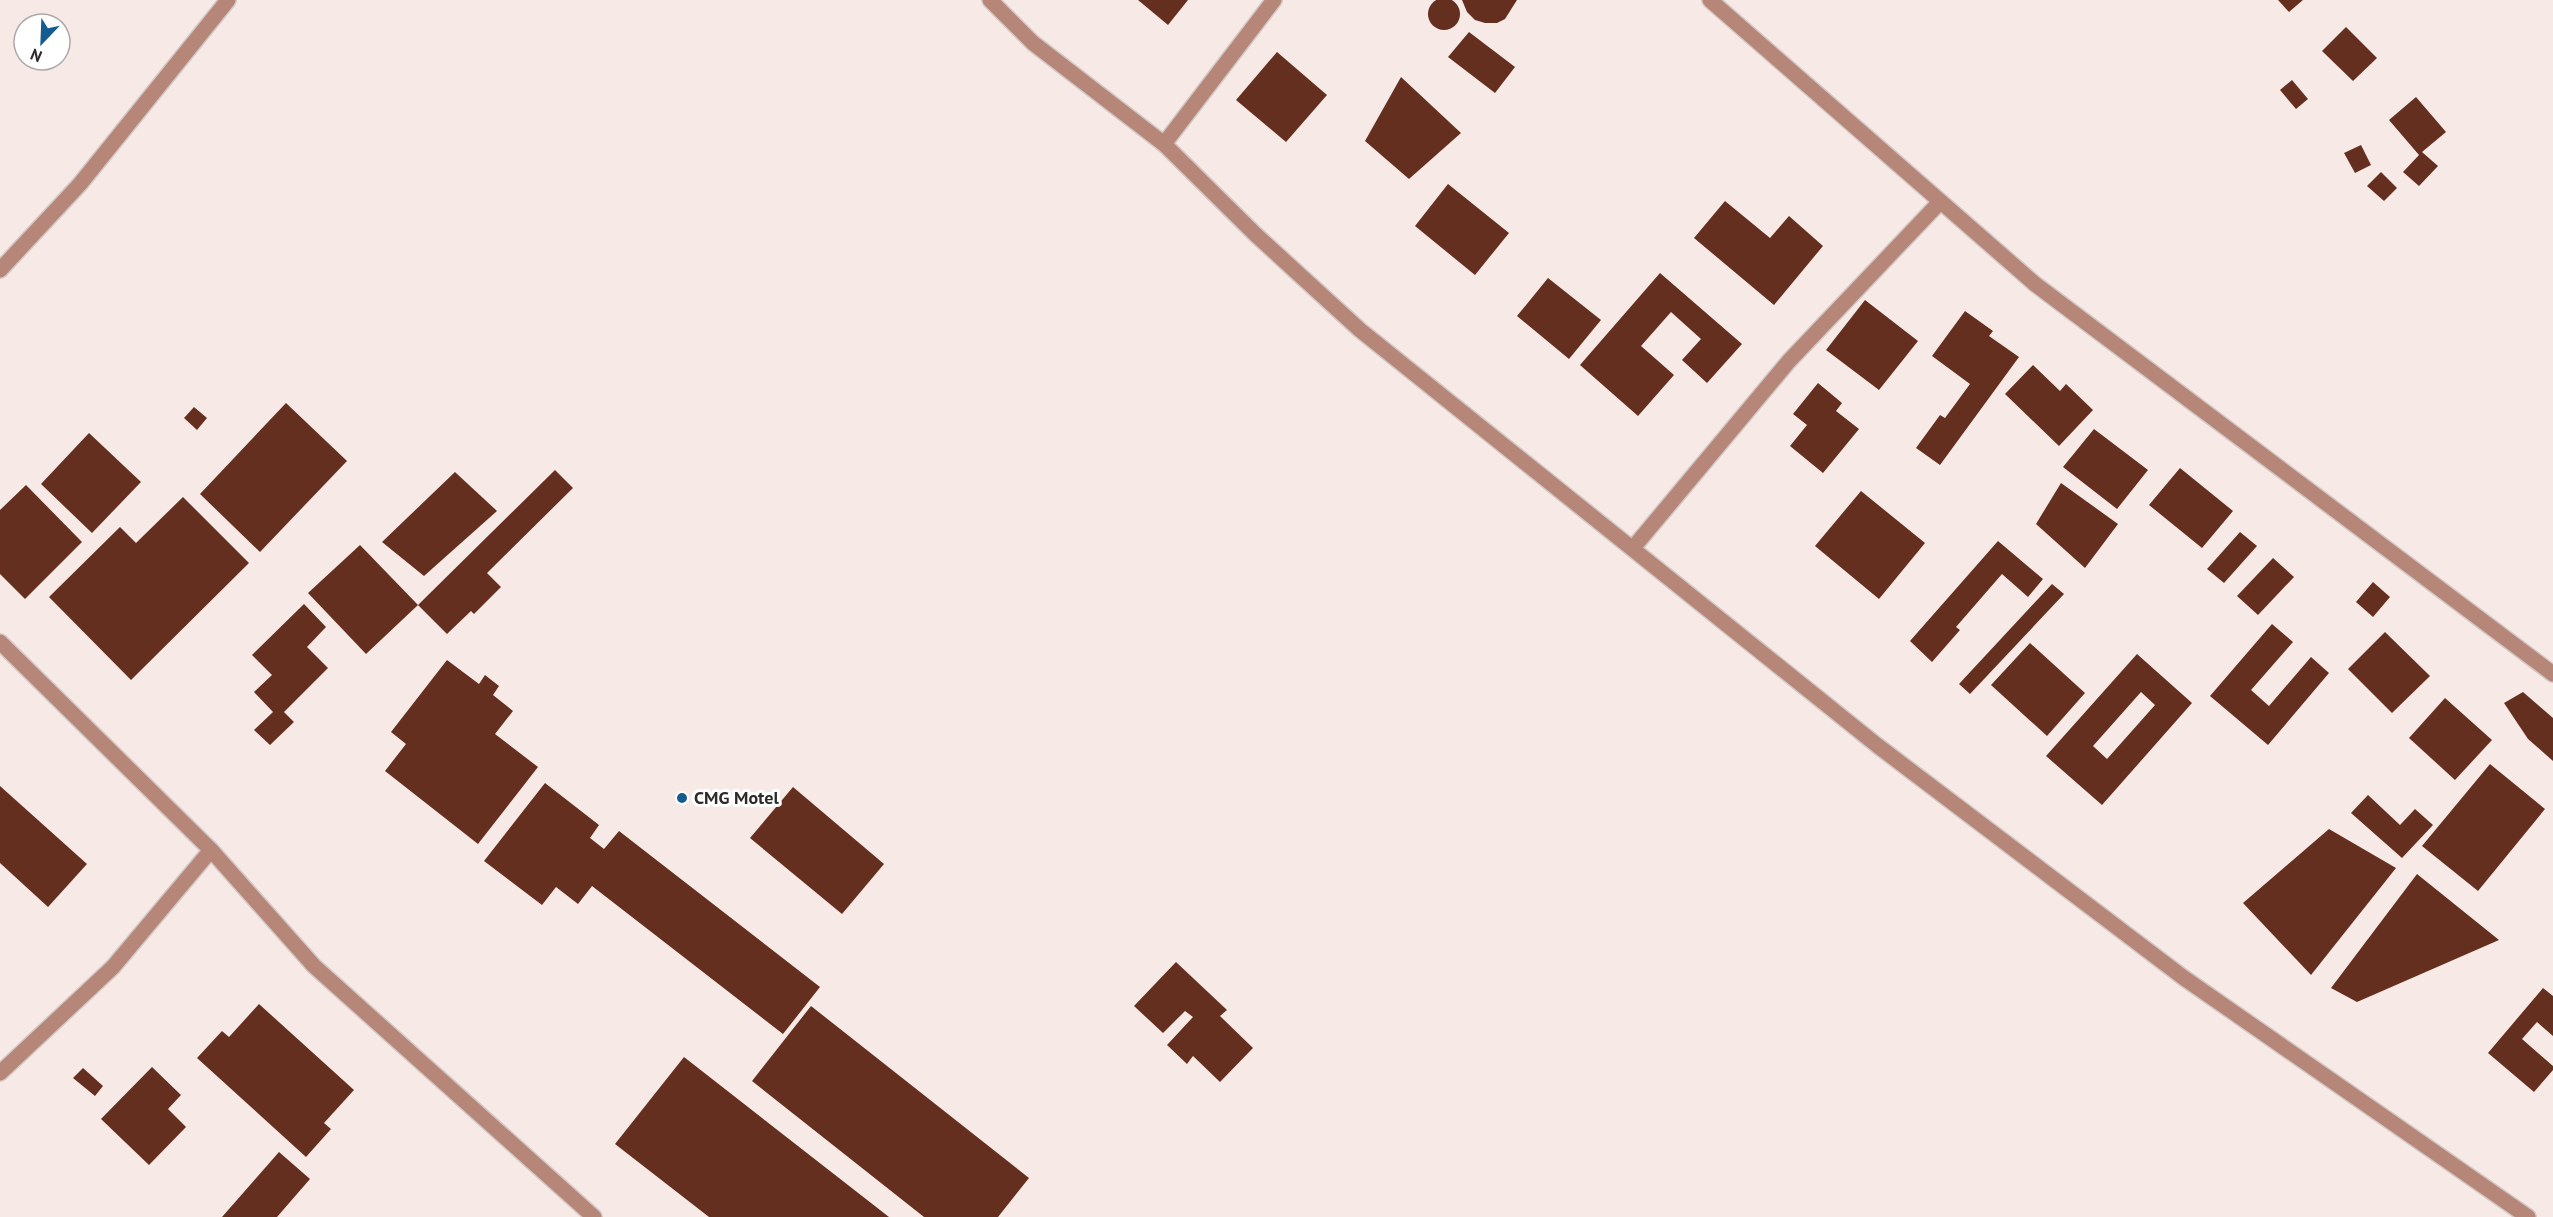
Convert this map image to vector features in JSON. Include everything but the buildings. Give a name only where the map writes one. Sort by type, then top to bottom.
[{"type":"street","points":[[0,270],[80,184],[228,0]]},
{"type":"street","points":[[990,0],[1033,43],[1164,144],[1255,234],[1360,330],[1878,746],[2184,978],[2528,1217]]},
{"type":"street","points":[[1164,144],[1274,0]]},
{"type":"street","points":[[1710,0],[2035,284],[2553,674]]},
{"type":"street","points":[[1633,548],[1789,361],[1940,202]]},
{"type":"street","points":[[0,642],[211,850],[314,966],[585,1214]]},
{"type":"street","points":[[0,1073],[113,967],[211,850]]},
{"type":"place","name":"CMG Motel","points":[[682,798]]}]
